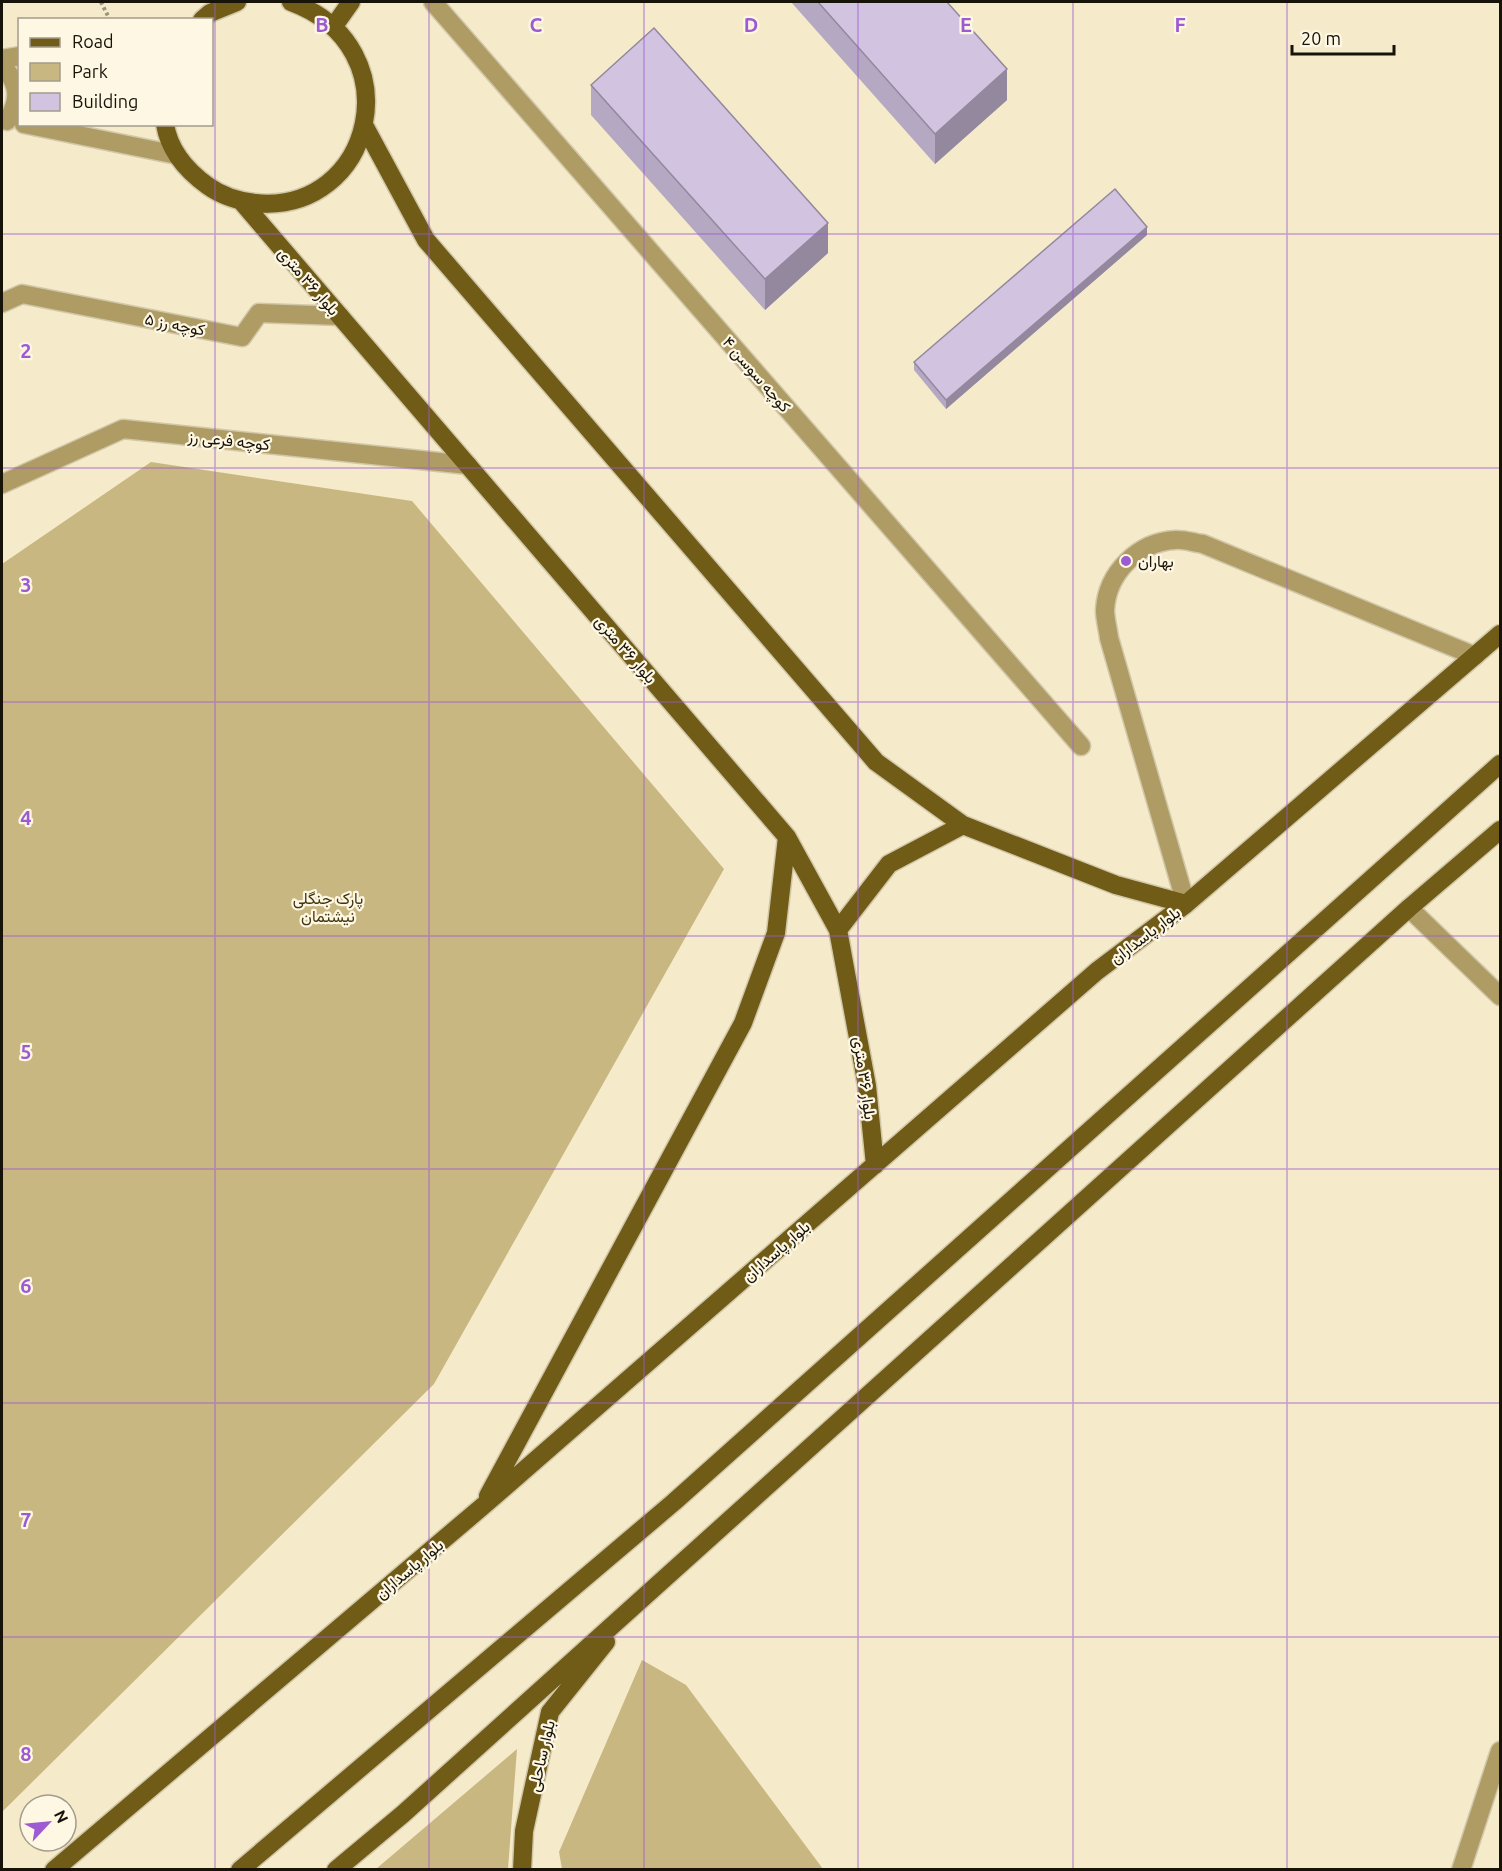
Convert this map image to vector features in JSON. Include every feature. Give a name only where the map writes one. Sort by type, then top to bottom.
[{"type":"main road","points":[[206,18],[235,2]]},
{"type":"main road","points":[[166,126],[177,155],[194,176],[216,192],[241,201],[268,204],[294,200],[319,189],[339,172],[355,149],[364,125],[367,98],[363,71],[351,46],[334,26],[313,10],[291,2]]},
{"type":"main road","points":[[334,26],[351,2]]},
{"type":"main road","points":[[364,125],[426,240],[876,762],[963,825],[1116,885],[1186,904]]},
{"type":"main road","name":"بلوار ۳۶ متری","points":[[241,201],[787,837],[838,930],[867,1086],[875,1165]]},
{"type":"main road","name":"بلوار پاسداران","points":[[54,1869],[483,1506],[1097,971],[1186,904],[1500,634]]},
{"type":"main road","points":[[240,1869],[674,1502],[1500,764]]},
{"type":"main road","points":[[838,930],[889,864],[963,825]]},
{"type":"main road","points":[[336,1869],[403,1814],[1409,908],[1500,830]]},
{"type":"main road","points":[[483,1506],[743,1023],[776,933],[787,837]]},
{"type":"main road","name":"بلوار ساحلی","points":[[522,1869],[524,1831],[550,1712],[639,1600]]},
{"type":"street","name":"کوچه سوسن ۴","points":[[433,2],[1081,746]]},
{"type":"street","points":[[2,59],[18,56]]},
{"type":"street","points":[[2,65],[12,77],[18,90],[13,122]]},
{"type":"street","points":[[33,126],[177,155]]},
{"type":"street","name":"کوچه رز ۵","points":[[2,303],[22,294],[242,337],[259,313],[340,316]]},
{"type":"street","name":"کوچه فرعی رز","points":[[2,484],[123,429],[468,465]]},
{"type":"street","points":[[1186,904],[1109,638],[1105,611],[1111,584],[1126,561],[1149,546],[1176,540],[1203,544],[1475,656]]},
{"type":"street","points":[[1409,908],[1500,996]]},
{"type":"street","points":[[1461,1869],[1500,1751]]},
{"type":"path","points":[[101,2],[109,18]]},
{"type":"green space","name":"پارک جنگلی نیشتمان","points":[[151,462],[412,501],[724,869],[434,1384],[21,1793],[18,1793],[18,1796],[2,1812],[2,564]]},
{"type":"green space","points":[[642,1660],[686,1685],[823,1869],[562,1869],[559,1852]]},
{"type":"green space","points":[[517,1749],[508,1869],[376,1869]]},
{"type":"building","points":[[818,2],[947,2],[1007,69],[935,134]]},
{"type":"building","points":[[654,28],[828,223],[765,279],[591,85]]},
{"type":"building","points":[[1115,189],[1147,227],[946,400],[914,362]]},
{"type":"place","name":"بهاران","points":[[1126,561]]}]
